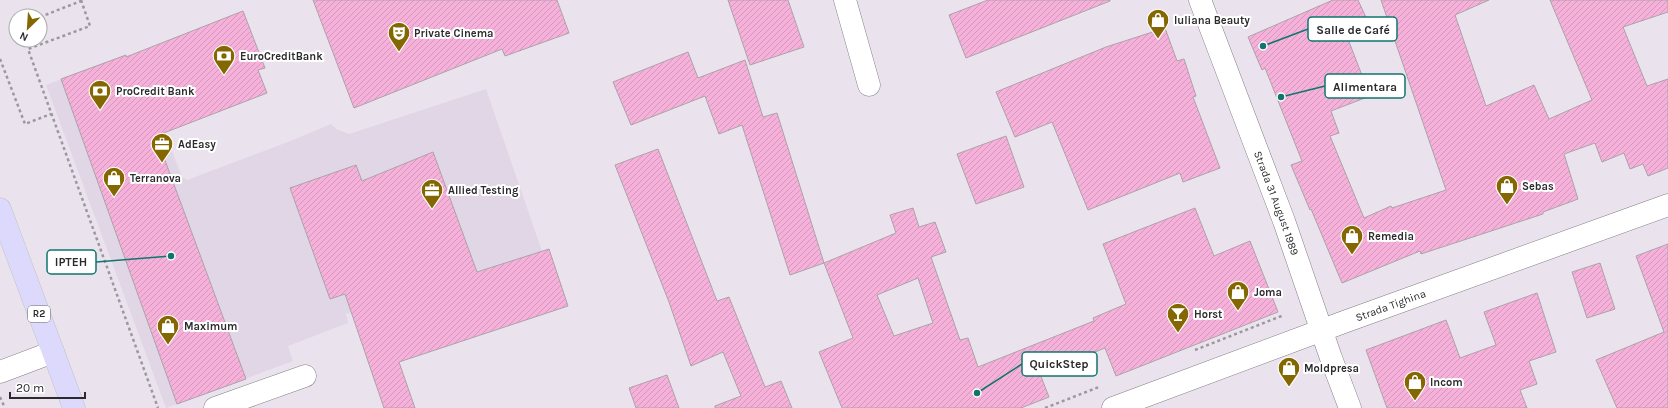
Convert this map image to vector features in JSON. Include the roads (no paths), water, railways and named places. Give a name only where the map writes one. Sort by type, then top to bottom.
[{"type":"main road","name":"R2","points":[[0,209],[74,408]]},
{"type":"street","points":[[845,0],[869,85]]},
{"type":"street","name":"Strada 31 August 1989","points":[[1200,0],[1284,221],[1331,358],[1350,408]]},
{"type":"street","name":"Strada Tighina","points":[[1113,408],[1294,340],[1323,331],[1344,322],[1668,205]]},
{"type":"street","points":[[0,372],[53,352]]},
{"type":"street","points":[[215,408],[305,376]]},
{"type":"place","name":"Iuliana Beauty","points":[[1158,40]]},
{"type":"place","name":"Salle de Café","points":[[1263,46]]},
{"type":"place","name":"Private Cinema","points":[[399,52]]},
{"type":"place","name":"EuroCreditBank","points":[[224,76]]},
{"type":"place","name":"Alimentara","points":[[1281,97]]},
{"type":"place","name":"ProCredit Bank","points":[[100,110]]},
{"type":"place","name":"AdEasy","points":[[162,164]]},
{"type":"place","name":"Terranova","points":[[114,198]]},
{"type":"place","name":"Sebas","points":[[1507,206]]},
{"type":"place","name":"Allied Testing","points":[[432,210]]},
{"type":"place","name":"IPTEH","points":[[171,256]]},
{"type":"place","name":"Remedia","points":[[1352,256]]},
{"type":"place","name":"Joma","points":[[1238,312]]},
{"type":"place","name":"Horst","points":[[1178,334]]},
{"type":"place","name":"Maximum","points":[[168,346]]},
{"type":"place","name":"Moldpresa","points":[[1289,388]]},
{"type":"place","name":"QuickStep","points":[[977,393]]},
{"type":"place","name":"Incom","points":[[1415,402]]}]
